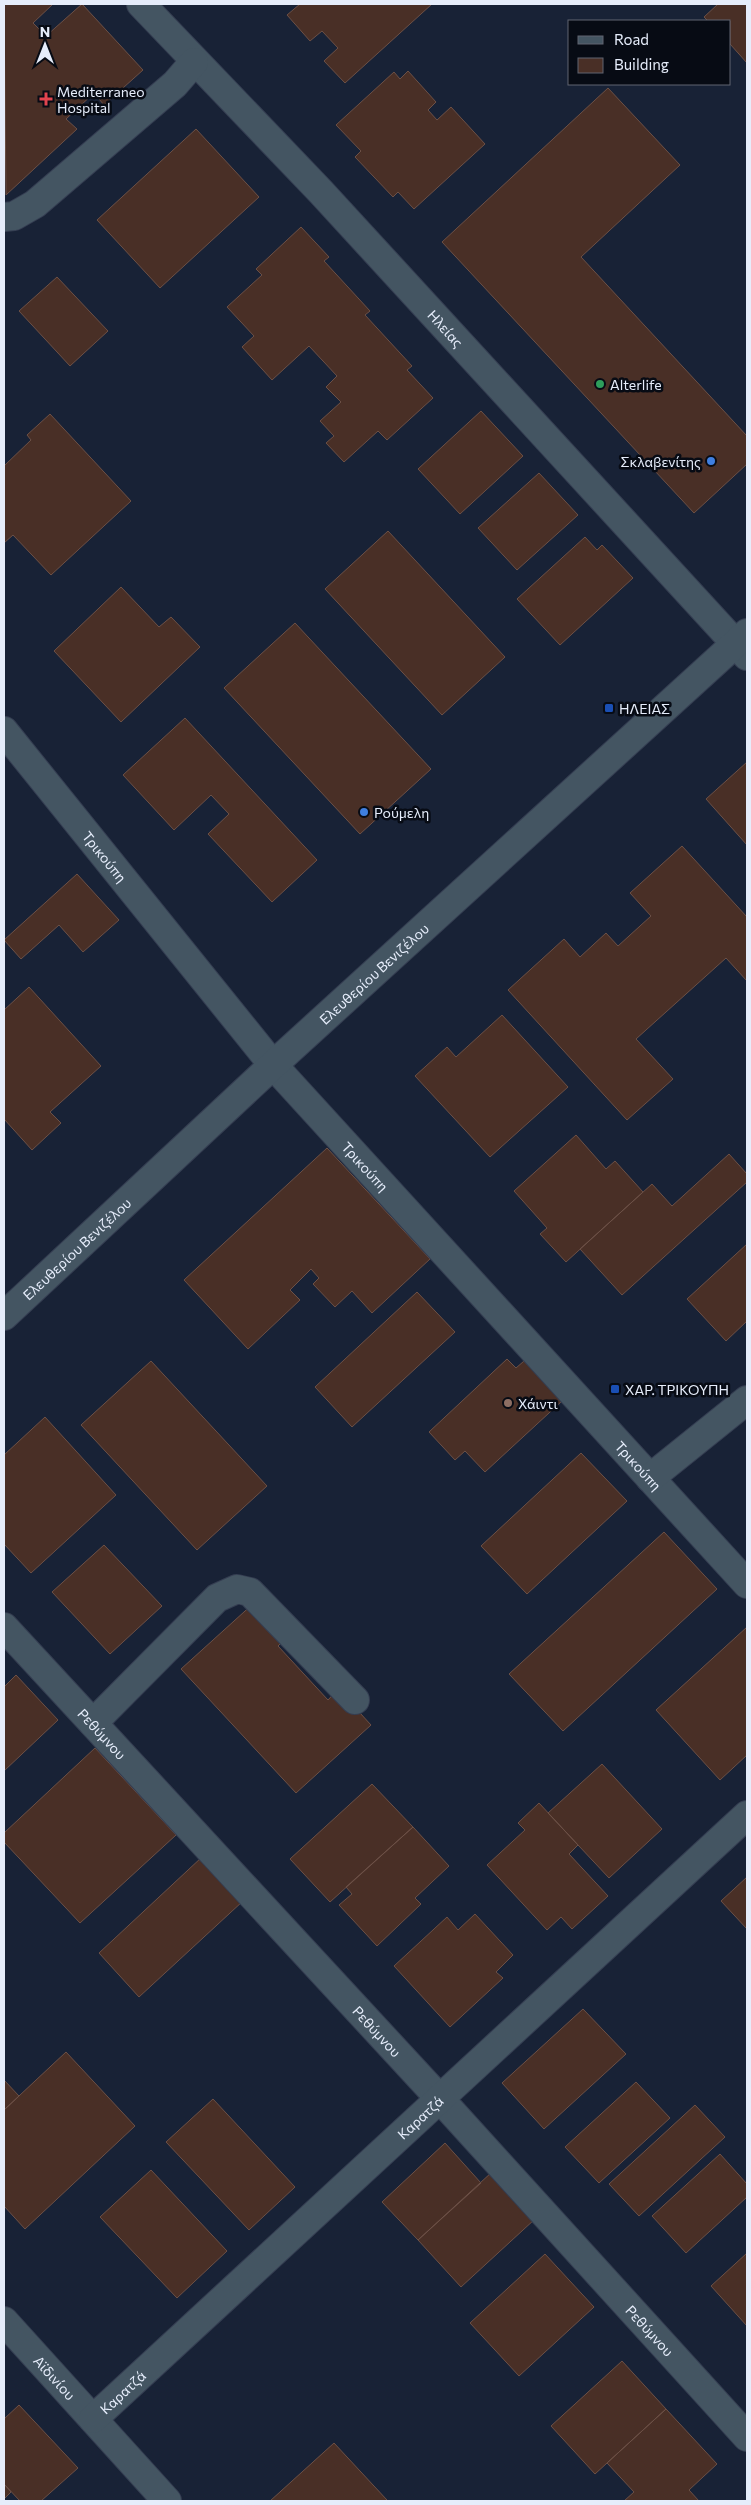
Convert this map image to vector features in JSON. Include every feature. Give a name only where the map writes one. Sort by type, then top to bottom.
[{"type":"street","name":"Ηλείας","points":[[141,4],[194,62],[340,213],[743,644]]},
{"type":"street","points":[[4,217],[14,216],[34,204],[175,84],[194,62]]},
{"type":"street","name":"Ελευθερίου Βενιζέλου","points":[[4,1316],[273,1065],[743,644]]},
{"type":"street","name":"Τρικούπη","points":[[4,730],[273,1065],[747,1584]]},
{"type":"street","points":[[650,1478],[747,1400]]},
{"type":"street","points":[[93,1723],[217,1598],[237,1589],[250,1592],[354,1700]]},
{"type":"street","name":"Ρεθύμνου","points":[[4,1627],[441,2100],[747,2437]]},
{"type":"street","name":"Καρατζά","points":[[93,2420],[747,1815]]},
{"type":"street","name":"Αϊδινίου","points":[[4,2321],[167,2501]]},
{"type":"building","name":"Mediterraneo Hospital","points":[[4,4],[53,4],[33,23],[46,36],[82,4],[143,70],[104,105],[94,93],[66,119],[77,129],[6,195]]},
{"type":"building","points":[[300,4],[432,4],[345,83],[324,61],[338,48],[322,31],[310,41],[287,15]]},
{"type":"building","points":[[718,4],[747,4],[747,63],[731,45],[731,20],[707,20],[704,17]]},
{"type":"building","points":[[408,71],[436,102],[428,110],[437,120],[451,107],[485,144],[414,209],[398,192],[393,197],[355,157],[361,151],[336,125],[394,72],[400,79]]},
{"type":"building","points":[[608,88],[680,165],[581,257],[747,436],[747,464],[694,513],[442,242]]},
{"type":"building","points":[[196,129],[259,197],[160,288],[97,220]]},
{"type":"building","points":[[301,227],[329,257],[324,261],[370,311],[365,315],[412,366],[407,370],[433,398],[387,440],[378,431],[344,462],[326,443],[334,436],[320,421],[341,402],[326,387],[337,376],[309,346],[272,380],[242,347],[254,336],[227,307],[262,275],[256,269]]},
{"type":"building","points":[[57,277],[108,331],[70,366],[19,311]]},
{"type":"building","points":[[481,411],[523,456],[460,514],[418,469]]},
{"type":"building","points":[[50,414],[131,501],[51,575],[13,535],[4,543],[4,466],[31,440],[27,435]]},
{"type":"building","points":[[539,473],[578,515],[517,570],[478,528]]},
{"type":"building","points":[[388,531],[505,657],[442,715],[325,589]]},
{"type":"building","points":[[585,537],[597,550],[602,545],[633,578],[560,645],[517,599]]},
{"type":"building","points":[[121,587],[159,627],[171,617],[200,647],[121,722],[54,651]]},
{"type":"building","points":[[295,623],[431,769],[360,834],[224,688]]},
{"type":"building","points":[[185,718],[317,860],[272,902],[208,834],[229,814],[211,795],[174,830],[123,775]]},
{"type":"building","points":[[747,762],[747,845],[706,799]]},
{"type":"building","points":[[682,846],[747,917],[747,981],[726,958],[636,1039],[673,1079],[627,1120],[508,990],[564,939],[580,957],[606,933],[618,946],[651,916],[630,893]]},
{"type":"building","points":[[77,874],[119,920],[83,952],[59,925],[21,959],[4,940]]},
{"type":"building","points":[[29,987],[101,1066],[50,1112],[61,1123],[32,1150],[4,1119],[4,1010]]},
{"type":"building","points":[[502,1015],[568,1087],[490,1157],[415,1076],[447,1047],[456,1057]]},
{"type":"building","points":[[576,1135],[606,1169],[615,1161],[643,1192],[566,1262],[540,1234],[547,1228],[514,1191]]},
{"type":"building","points":[[327,1148],[430,1259],[372,1313],[352,1291],[335,1307],[313,1284],[319,1278],[311,1269],[290,1290],[300,1300],[248,1349],[184,1280]]},
{"type":"building","points":[[729,1154],[747,1174],[747,1182],[622,1295],[580,1249],[652,1184],[672,1206]]},
{"type":"building","points":[[747,1244],[747,1321],[726,1341],[687,1299]]},
{"type":"building","points":[[417,1292],[455,1332],[352,1427],[315,1387]]},
{"type":"building","points":[[507,1359],[516,1368],[524,1361],[562,1401],[485,1472],[465,1451],[455,1460],[429,1432]]},
{"type":"building","points":[[151,1361],[267,1486],[197,1550],[81,1425]]},
{"type":"building","points":[[45,1417],[116,1495],[31,1573],[4,1544],[4,1455]]},
{"type":"building","points":[[581,1453],[627,1501],[527,1594],[481,1546]]},
{"type":"building","points":[[664,1532],[717,1589],[563,1731],[509,1674]]},
{"type":"building","points":[[104,1545],[162,1606],[110,1654],[52,1592]]},
{"type":"building","points":[[255,1602],[287,1637],[278,1646],[328,1700],[338,1689],[371,1725],[296,1793],[181,1669]]},
{"type":"building","points":[[747,1627],[747,1755],[720,1780],[656,1710]]},
{"type":"building","points":[[16,1675],[58,1720],[4,1771],[4,1687]]},
{"type":"building","points":[[95,1748],[176,1835],[80,1923],[4,1842],[4,1833]]},
{"type":"building","points":[[602,1764],[662,1829],[609,1878],[548,1813]]},
{"type":"building","points":[[372,1784],[413,1827],[330,1902],[290,1859]]},
{"type":"building","points":[[539,1803],[578,1845],[569,1854],[608,1896],[572,1929],[561,1917],[547,1930],[487,1865],[525,1830],[518,1823]]},
{"type":"building","points":[[413,1827],[449,1866],[415,1898],[421,1904],[377,1946],[339,1905],[352,1894],[346,1887]]},
{"type":"building","points":[[202,1857],[243,1901],[139,1997],[99,1953]]},
{"type":"building","points":[[747,1877],[747,1929],[721,1901]]},
{"type":"building","points":[[475,1914],[513,1955],[496,1972],[503,1978],[450,2027],[394,1966],[447,1917],[458,1930]]},
{"type":"building","points":[[583,2009],[626,2054],[544,2129],[502,2083]]},
{"type":"building","points":[[66,2052],[135,2126],[25,2229],[4,2206],[4,2110]]},
{"type":"building","points":[[4,2080],[19,2096],[4,2110]]},
{"type":"building","points":[[636,2082],[670,2118],[599,2183],[565,2147]]},
{"type":"building","points":[[213,2099],[295,2187],[249,2230],[166,2142]]},
{"type":"building","points":[[695,2105],[725,2137],[639,2216],[609,2184]]},
{"type":"building","points":[[445,2143],[481,2183],[418,2240],[382,2202]]},
{"type":"building","points":[[720,2154],[747,2184],[747,2197],[686,2253],[652,2216]]},
{"type":"building","points":[[151,2170],[227,2251],[177,2298],[100,2217]]},
{"type":"building","points":[[492,2172],[535,2219],[461,2287],[418,2240]]},
{"type":"building","points":[[747,2253],[747,2326],[711,2286]]},
{"type":"building","points":[[545,2254],[594,2307],[519,2376],[470,2323]]},
{"type":"building","points":[[622,2361],[666,2409],[595,2474],[551,2426]]},
{"type":"building","points":[[19,2405],[78,2468],[41,2501],[20,2501],[4,2484],[4,2419]]},
{"type":"building","points":[[666,2409],[717,2464],[689,2490],[699,2501],[624,2501],[634,2492],[607,2463]]},
{"type":"building","points":[[334,2443],[387,2500],[270,2501]]},
{"type":"building","points":[[4,2484],[11,2492],[4,2499]]},
{"type":"place","name":"Mediterraneo Hospital","points":[[46,99]]},
{"type":"place","name":"Alterlife","points":[[600,384]]},
{"type":"place","name":"Σκλαβενίτης","points":[[711,461]]},
{"type":"place","name":"ΗΛΕΙΑΣ","points":[[609,708]]},
{"type":"place","name":"Ρούμελη","points":[[364,812]]},
{"type":"place","name":"ΧΑΡ. ΤΡΙΚΟΥΠΗ","points":[[615,1389]]},
{"type":"place","name":"Χάιντι","points":[[508,1403]]}]
